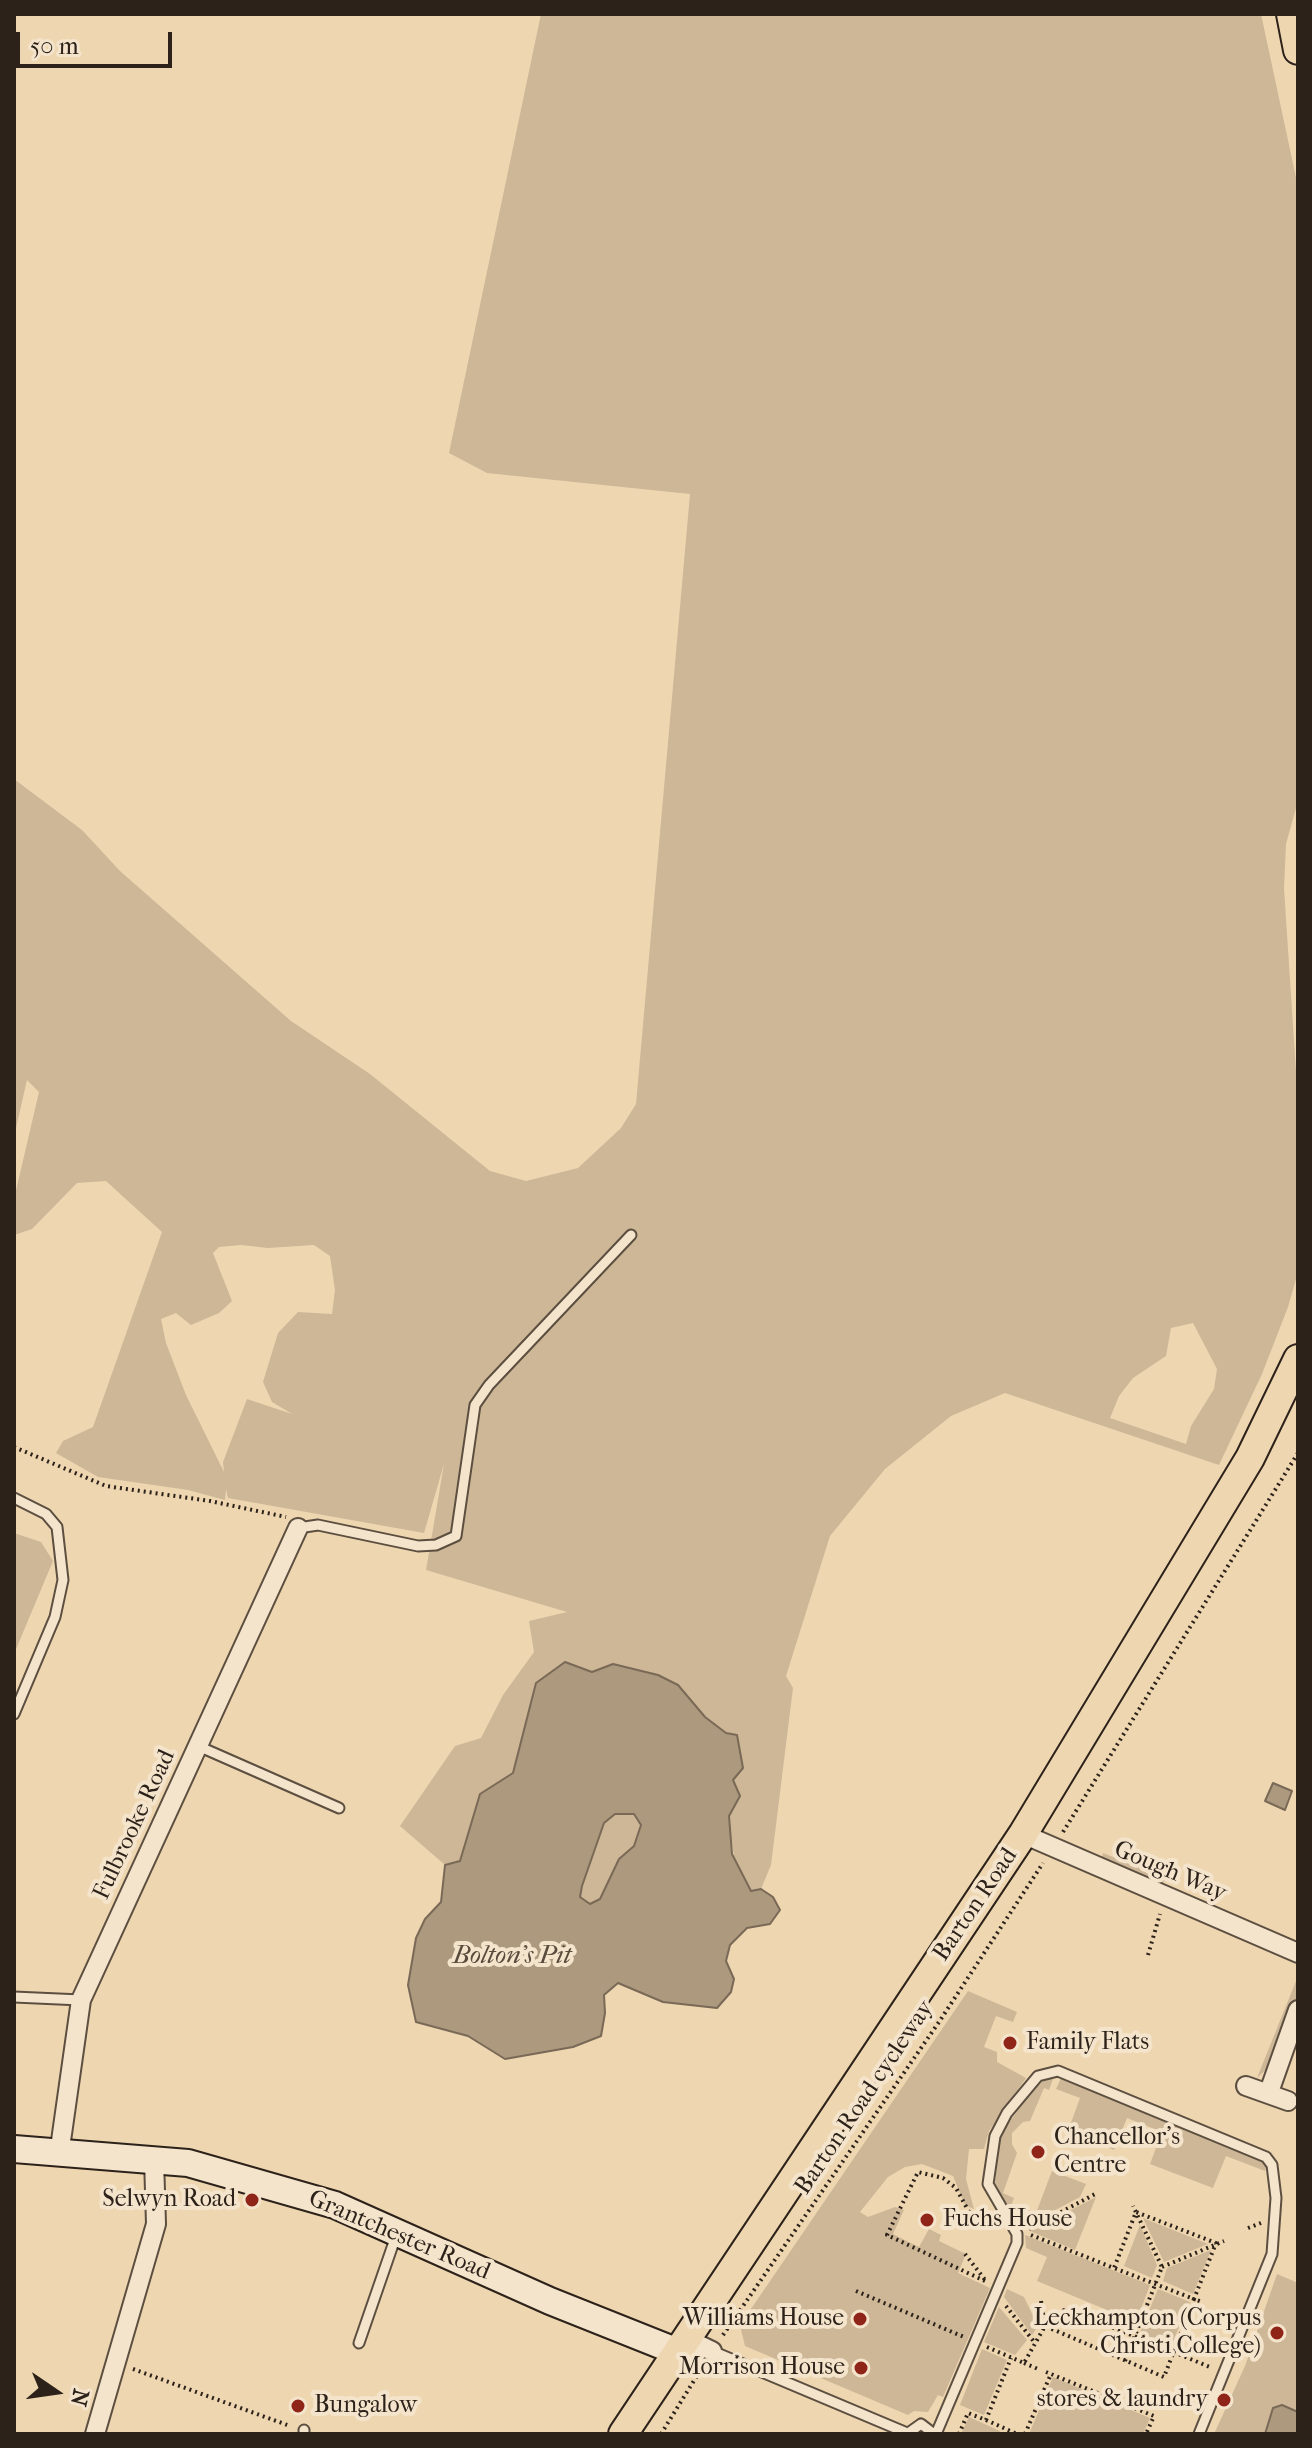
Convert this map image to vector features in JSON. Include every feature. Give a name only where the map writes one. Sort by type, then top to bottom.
[{"type":"main road","points":[[1291,14],[1298,50]]},
{"type":"main road","name":"Barton Road","points":[[623,2434],[692,2347],[1023,1834],[1250,1458],[1298,1359]]},
{"type":"street","name":"Fulbrooke Road","points":[[59,2155],[81,2000],[298,1528]]},
{"type":"street","name":"Gough Way","points":[[1023,1834],[1298,1953]]},
{"type":"street","points":[[1269,2092],[1298,2010]]},
{"type":"street","points":[[1246,2086],[1288,2101]]},
{"type":"street","name":"Grantchester Road","points":[[14,2149],[59,2155],[154,2159],[222,2170],[335,2205],[550,2301],[692,2347]]},
{"type":"street","points":[[95,2434],[156,2224],[154,2159]]},
{"type":"lane","points":[[298,1528],[318,1525],[418,1546],[436,1545],[456,1536],[475,1405],[489,1385],[631,1235]]},
{"type":"lane","points":[[14,1498],[46,1514],[57,1527],[63,1580],[55,1617],[14,1714]]},
{"type":"lane","points":[[198,1746],[339,1808]]},
{"type":"lane","points":[[14,1997],[81,2000]]},
{"type":"lane","points":[[692,2347],[907,2433],[921,2424],[935,2434],[1017,2243],[1016,2224],[992,2196],[988,2168],[995,2136],[1007,2113],[1038,2076],[1058,2071],[1266,2157],[1272,2165],[1276,2198],[1272,2254],[1199,2434]]},
{"type":"lane","points":[[359,2343],[397,2232]]},
{"type":"path","points":[[14,1447],[106,1486],[210,1501],[294,1518],[298,1528]]},
{"type":"path","name":"Barton Road cycleway","points":[[661,2434],[692,2347],[939,2022],[1053,1848],[1298,1453]]},
{"type":"path","points":[[1148,1955],[1167,1897]]},
{"type":"path","points":[[987,2282],[887,2235],[910,2194],[918,2172],[943,2178],[956,2188],[969,2212],[1016,2224],[1027,2229],[1028,2234],[1202,2302]]},
{"type":"path","points":[[1027,2229],[1097,2193]]},
{"type":"path","points":[[1114,2268],[1135,2209]]},
{"type":"path","points":[[1135,2209],[1216,2243]]},
{"type":"path","points":[[1125,2361],[1162,2267],[1135,2209]]},
{"type":"path","points":[[1162,2267],[1224,2241]]},
{"type":"path","points":[[1045,2326],[1164,2377],[1216,2243]]},
{"type":"path","points":[[856,2291],[1038,2369]]},
{"type":"path","points":[[1041,2301],[1045,2326]]},
{"type":"path","points":[[1024,2363],[1045,2326],[1053,2321],[1060,2322],[1065,2308],[1225,2373]]},
{"type":"path","points":[[986,2420],[1011,2357]]},
{"type":"path","points":[[116,2363],[304,2432]]},
{"type":"path","points":[[1025,2434],[1049,2373],[1154,2416],[1146,2434]]},
{"type":"path","points":[[959,2434],[968,2413],[1004,2432],[1017,2434]]},
{"type":"shaded area","points":[[541,14],[1261,14],[1298,187],[1298,801],[1286,844],[1284,888],[1298,1102],[1298,1272],[1262,1374],[1219,1465],[1005,1393],[951,1416],[885,1469],[830,1536],[786,1676],[793,1688],[771,1865],[761,1889],[751,1891],[736,1867],[730,1833],[729,1816],[740,1796],[733,1780],[742,1768],[738,1744],[705,1717],[678,1685],[658,1675],[613,1664],[592,1672],[564,1662],[536,1683],[513,1773],[480,1794],[460,1862],[445,1865],[400,1826],[455,1746],[481,1738],[503,1695],[534,1652],[529,1621],[567,1612],[426,1570],[444,1464],[424,1533],[228,1498],[226,1489],[225,1500],[188,1490],[98,1477],[56,1453],[63,1441],[93,1427],[162,1232],[106,1181],[77,1183],[32,1229],[14,1235],[14,1199],[39,1092],[27,1080],[14,1137],[14,779],[82,830],[120,871],[291,1021],[370,1074],[490,1171],[526,1181],[578,1168],[621,1128],[636,1104],[690,494],[487,473],[449,453]],"holes":[[[241,1245],[268,1248],[314,1245],[330,1256],[335,1290],[332,1314],[298,1312],[278,1333],[263,1382],[272,1402],[292,1414],[247,1399],[223,1462],[224,1472],[186,1395],[166,1343],[161,1319],[176,1313],[191,1325],[219,1313],[232,1301],[213,1253],[219,1247]],[[1193,1323],[1217,1369],[1214,1389],[1191,1426],[1186,1444],[1110,1418],[1119,1396],[1133,1378],[1166,1356],[1171,1328]]]},
{"type":"shaded area","points":[[14,1533],[41,1542],[53,1561],[14,1654]]},
{"type":"shaded area","points":[[615,1814],[634,1814],[641,1825],[634,1846],[619,1859],[600,1899],[590,1904],[580,1897],[582,1886],[604,1823]]},
{"type":"shaded area","points":[[1103,1853],[1166,1878],[1163,1883],[1102,1857]]},
{"type":"shaded area","points":[[1298,1976],[1298,1999],[1271,2065],[1257,2078]]},
{"type":"shaded area","points":[[968,1991],[1017,2012],[1013,2022],[996,2016],[984,2047],[997,2052],[997,2062],[1026,2078],[989,2131],[984,2149],[969,2149],[966,2179],[974,2209],[965,2205],[953,2176],[922,2164],[905,2167],[888,2177],[860,2212],[868,2217],[895,2207],[904,2210],[893,2234],[919,2247],[929,2229],[941,2235],[939,2241],[966,2254],[958,2273],[990,2288],[943,2397],[938,2395],[928,2412],[914,2411],[908,2415],[745,2346],[740,2325]]},
{"type":"shaded area","points":[[1054,2076],[1049,2090],[1044,2088],[1030,2121],[1023,2122],[1012,2133],[1012,2144],[1017,2153],[1003,2193],[1014,2198],[1009,2211],[995,2183],[999,2144],[1004,2130],[1029,2094],[1047,2077]]},
{"type":"shaded area","points":[[1061,2078],[1263,2158],[1267,2164],[1265,2171],[1226,2156],[1213,2188],[1150,2164],[1162,2132],[1127,2118],[1114,2150],[1068,2131],[1080,2098],[1056,2089]]},
{"type":"shaded area","points":[[1052,2171],[1086,2184],[1080,2197],[1027,2225],[1022,2217],[1025,2208],[1036,2213]]},
{"type":"shaded area","points":[[1096,2197],[1075,2250],[1030,2231]]},
{"type":"shaded area","points":[[1143,2218],[1208,2244],[1164,2262]]},
{"type":"shaded area","points":[[1140,2225],[1157,2265],[1152,2278],[1124,2266]]},
{"type":"shaded area","points":[[1025,2235],[1150,2285],[1136,2322],[1037,2281],[1047,2257],[1026,2248]]},
{"type":"shaded area","points":[[1211,2250],[1193,2294],[1163,2281],[1167,2268]]},
{"type":"shaded area","name":"Leckhampton (Corpus Christi College)","points":[[1277,2274],[1298,2283],[1298,2434],[1214,2434],[1245,2366]]},
{"type":"shaded area","points":[[1007,2289],[1024,2297],[1038,2326],[1032,2335],[1004,2297]]},
{"type":"shaded area","points":[[1158,2289],[1190,2302],[1171,2346],[1140,2333]]},
{"type":"shaded area","points":[[999,2307],[1027,2340],[1015,2355],[984,2342]]},
{"type":"shaded area","points":[[982,2349],[1007,2360],[984,2415],[960,2405]]},
{"type":"shaded area","points":[[1053,2377],[1150,2418],[1143,2434],[1029,2434]]},
{"type":"shaded area","points":[[969,2417],[1000,2431],[999,2434],[961,2434]]},
{"type":"water","name":"Bolton’s Pit","points":[[565,1662],[592,1672],[613,1664],[658,1675],[678,1685],[705,1717],[726,1733],[737,1735],[743,1768],[733,1780],[740,1796],[729,1816],[732,1854],[751,1891],[761,1889],[773,1897],[780,1910],[770,1924],[747,1928],[730,1945],[726,1961],[734,1979],[731,1992],[717,2008],[663,2002],[618,1983],[604,1995],[601,2036],[573,2047],[505,2059],[468,2036],[416,2022],[408,1985],[416,1938],[425,1919],[441,1902],[445,1865],[460,1861],[480,1794],[513,1773],[536,1683]],"holes":[[[615,1814],[634,1814],[641,1825],[634,1846],[619,1859],[600,1899],[590,1904],[580,1897],[604,1823]]]},
{"type":"water","points":[[1273,1783],[1292,1791],[1285,1810],[1265,1801]]},
{"type":"water","points":[[1282,2405],[1298,2412],[1298,2434],[1265,2434],[1273,2408]]},
{"type":"place","name":"Family Flats","points":[[1010,2043]]},
{"type":"place","name":"Chancellor's Centre","points":[[1038,2152]]},
{"type":"place","name":"Selwyn Road","points":[[252,2200]]},
{"type":"place","name":"Fuchs House","points":[[927,2220]]},
{"type":"place","name":"Williams House","points":[[860,2319]]},
{"type":"place","name":"Leckhampton (Corpus Christi College)","points":[[1277,2333]]},
{"type":"place","name":"Morrison House","points":[[861,2368]]},
{"type":"place","name":"stores & laundry","points":[[1224,2400]]},
{"type":"place","name":"Bungalow","points":[[298,2406]]}]
